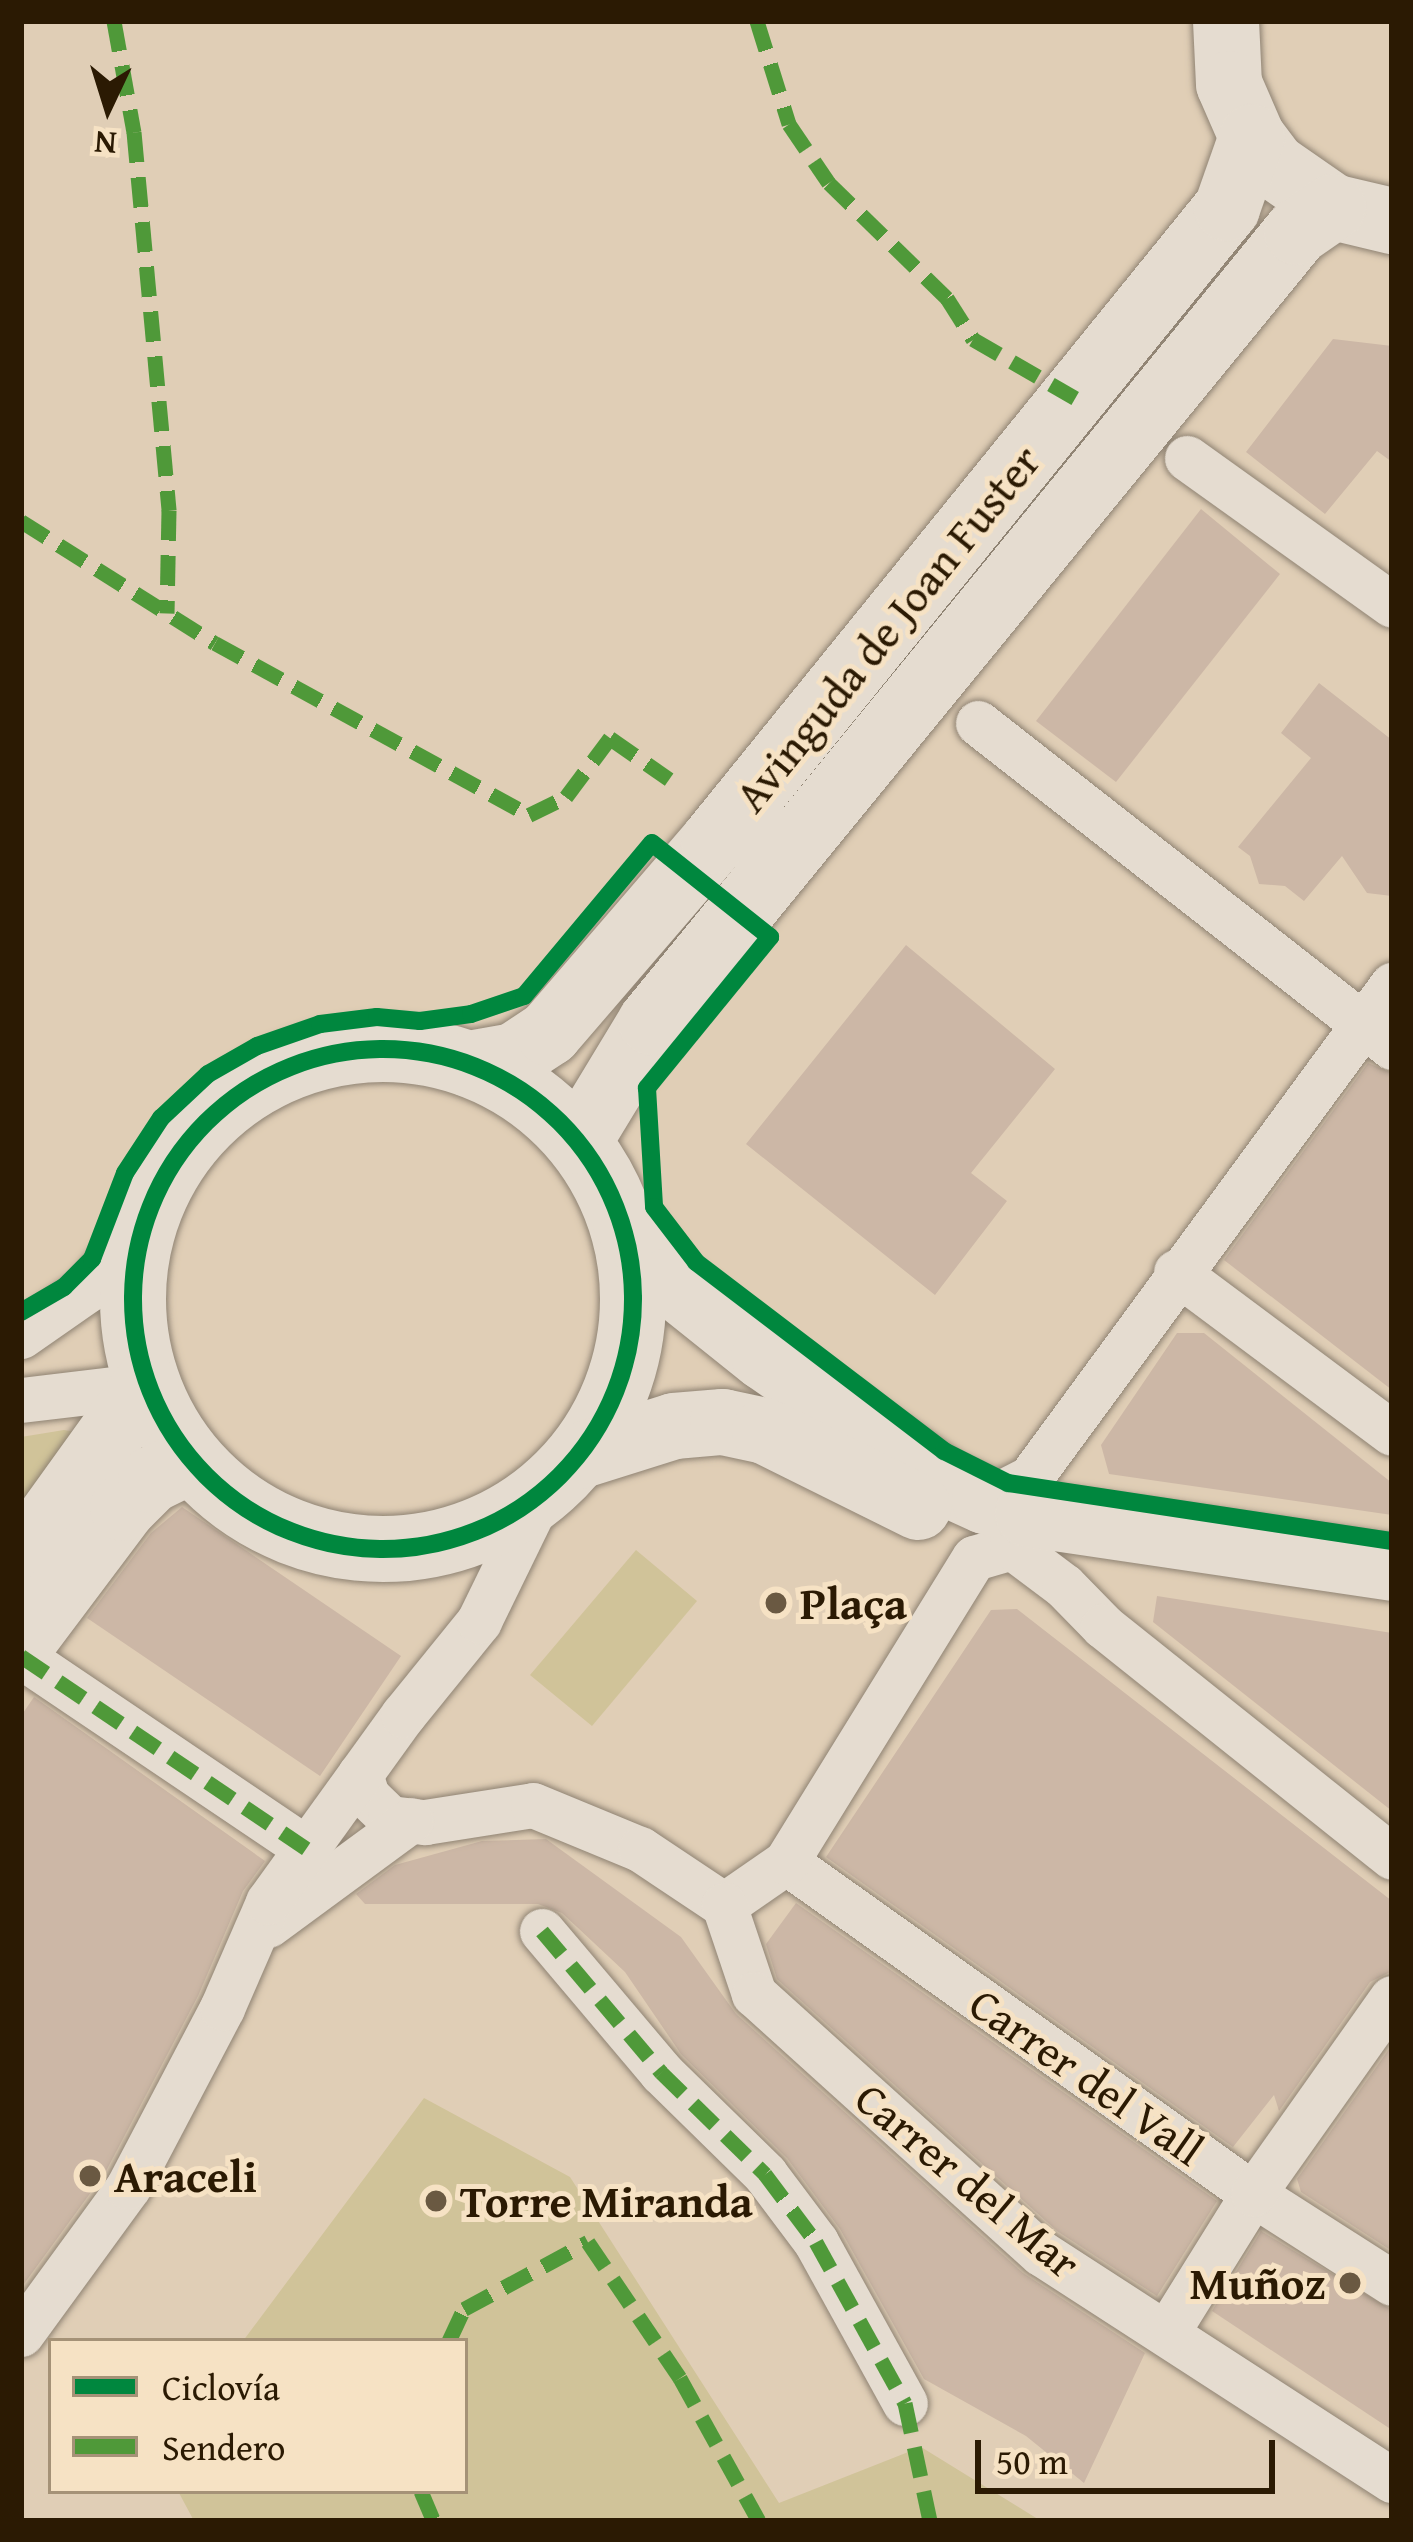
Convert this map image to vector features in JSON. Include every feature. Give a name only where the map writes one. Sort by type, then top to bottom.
[{"type":"street","points":[[1226,21],[1229,84],[1252,137],[1274,166],[1363,214]]},
{"type":"street","name":"Avinguda de Joan Fuster","points":[[469,1064],[514,1056],[549,1033],[714,841],[1227,208],[1252,137]]},
{"type":"street","name":"Avinguda de Joan Fuster","points":[[579,1142],[651,1022],[1298,232],[1363,214]]},
{"type":"street","points":[[1186,458],[1392,605]]},
{"type":"street","points":[[978,723],[1376,1035]]},
{"type":"street","points":[[360,1774],[367,1796],[389,1818],[411,1820],[533,1805],[640,1849],[724,1905],[786,1862],[974,1558],[1176,1272],[1376,1035],[1392,985]]},
{"type":"street","points":[[21,1336],[87,1290],[144,1220],[177,1155],[214,1115],[290,1066],[361,1050],[434,1054],[469,1064],[530,1095],[579,1142],[619,1212],[669,1280],[764,1357],[998,1524],[1103,1626],[1392,1857]]},
{"type":"street","points":[[21,2334],[128,2187],[268,1902],[479,1622],[560,1476],[608,1413],[626,1365],[634,1314],[632,1262],[619,1212]]},
{"type":"street","points":[[144,1220],[131,1306],[146,1385],[190,1461],[248,1512],[320,1542],[397,1550],[472,1534],[560,1476],[674,1426],[722,1422],[766,1431],[957,1526],[998,1524],[1392,1603]]},
{"type":"street","points":[[1176,1272],[1392,1433]]},
{"type":"street","points":[[21,1400],[146,1385]]},
{"type":"street","points":[[21,1559],[146,1385]]},
{"type":"street","points":[[21,1644],[122,1508],[151,1480],[190,1461]]},
{"type":"street","points":[[998,1524],[1028,1514],[1392,1568]]},
{"type":"street","points":[[21,1656],[306,1848]]},
{"type":"street","points":[[254,1935],[411,1820]]},
{"type":"street","name":"Carrer del Vall","points":[[786,1862],[1253,2194],[1392,2283]]},
{"type":"street","name":"Carrer del Mar","points":[[724,1905],[754,1994],[1041,2253],[1392,2480]]},
{"type":"street","points":[[542,1931],[661,2072],[765,2174],[816,2242],[905,2403]]},
{"type":"street","points":[[1167,2332],[1253,2194],[1392,1998]]},
{"type":"shaded area","points":[[64,1430],[80,1433],[21,1529],[21,1437]]},
{"type":"shaded area","points":[[636,1550],[697,1601],[592,1726],[530,1675]]},
{"type":"shaded area","points":[[424,2098],[570,2177],[779,2503],[921,2447],[1041,2521],[194,2521],[180,2494],[468,2494],[468,2338],[245,2338]]},
{"type":"building","points":[[1333,339],[1392,346],[1392,462],[1377,451],[1325,514],[1246,452]]},
{"type":"building","points":[[1201,509],[1280,574],[1116,782],[1036,721]]},
{"type":"building","points":[[1319,683],[1392,740],[1392,896],[1367,893],[1342,856],[1304,901],[1285,886],[1259,884],[1250,856],[1238,847],[1311,758],[1281,733]]},
{"type":"building","points":[[906,945],[1055,1069],[971,1173],[1007,1201],[935,1295],[746,1144]]},
{"type":"building","points":[[1368,1063],[1392,1073],[1392,1390],[1224,1260]]},
{"type":"building","points":[[1177,1333],[1204,1333],[1392,1483],[1392,1515],[1109,1474],[1101,1445]]},
{"type":"building","points":[[182,1507],[401,1656],[320,1776],[87,1618],[151,1533]]},
{"type":"building","points":[[1157,1596],[1392,1633],[1392,1811],[1153,1622]]},
{"type":"building","points":[[1017,1609],[1392,1901],[1392,1971],[1370,1982],[1279,2111],[1274,2095],[1233,2147],[826,1857],[991,1610]]},
{"type":"building","points":[[34,1697],[265,1861],[243,1891],[198,1996],[105,2173],[21,2288],[21,1716]]},
{"type":"building","points":[[546,1839],[681,1937],[736,2014],[1023,2273],[1145,2353],[1084,2483],[1026,2436],[924,2379],[840,2229],[787,2158],[681,2054],[625,1972],[562,1913],[538,1904],[365,1904],[356,1894],[395,1865],[482,1841]]},
{"type":"building","points":[[796,1903],[1217,2201],[1157,2296],[1057,2231],[777,1979],[766,1944]]},
{"type":"building","points":[[1392,2045],[1392,2251],[1301,2192],[1297,2179]]},
{"type":"building","points":[[1261,2231],[1392,2310],[1392,2430],[1212,2311]]},
{"type":"marked path","points":[[114,21],[134,132],[169,510],[167,613]]},
{"type":"marked path","points":[[757,21],[789,124],[829,183],[947,298],[973,339],[1075,398]]},
{"type":"marked path","points":[[21,521],[215,643],[529,815],[566,797],[610,738],[669,779]]},
{"type":"marked path","points":[[21,1656],[306,1848]]},
{"type":"marked path","points":[[542,1931],[661,2072],[765,2174],[816,2242],[905,2403],[930,2521]]},
{"type":"marked path","points":[[450,2338],[464,2309],[588,2242],[680,2378],[759,2521]]},
{"type":"marked path","points":[[422,2494],[434,2521]]},
{"type":"cycle path","points":[[21,1312],[64,1287],[92,1259],[125,1173],[161,1118],[208,1074],[257,1046],[320,1024],[377,1017],[420,1021],[471,1014],[524,996],[652,843],[770,937],[647,1088],[654,1207],[696,1262],[944,1451],[1008,1483],[1392,1541]]},
{"type":"cycle path","points":[[383,1049],[432,1054],[479,1068],[522,1091],[560,1122],[591,1160],[614,1203],[628,1250],[633,1299],[628,1348],[614,1395],[591,1438],[560,1476],[522,1507],[479,1530],[432,1544],[383,1549],[334,1544],[287,1530],[244,1507],[206,1476],[175,1438],[152,1395],[138,1348],[133,1299],[138,1250],[152,1203],[175,1160],[206,1122],[244,1091],[287,1068],[334,1054],[383,1049]]},
{"type":"place","name":"Plaça","points":[[776,1603]]},
{"type":"place","name":"Araceli","points":[[90,2176]]},
{"type":"place","name":"Torre Miranda","points":[[436,2201]]},
{"type":"place","name":"Muñoz","points":[[1350,2283]]}]
